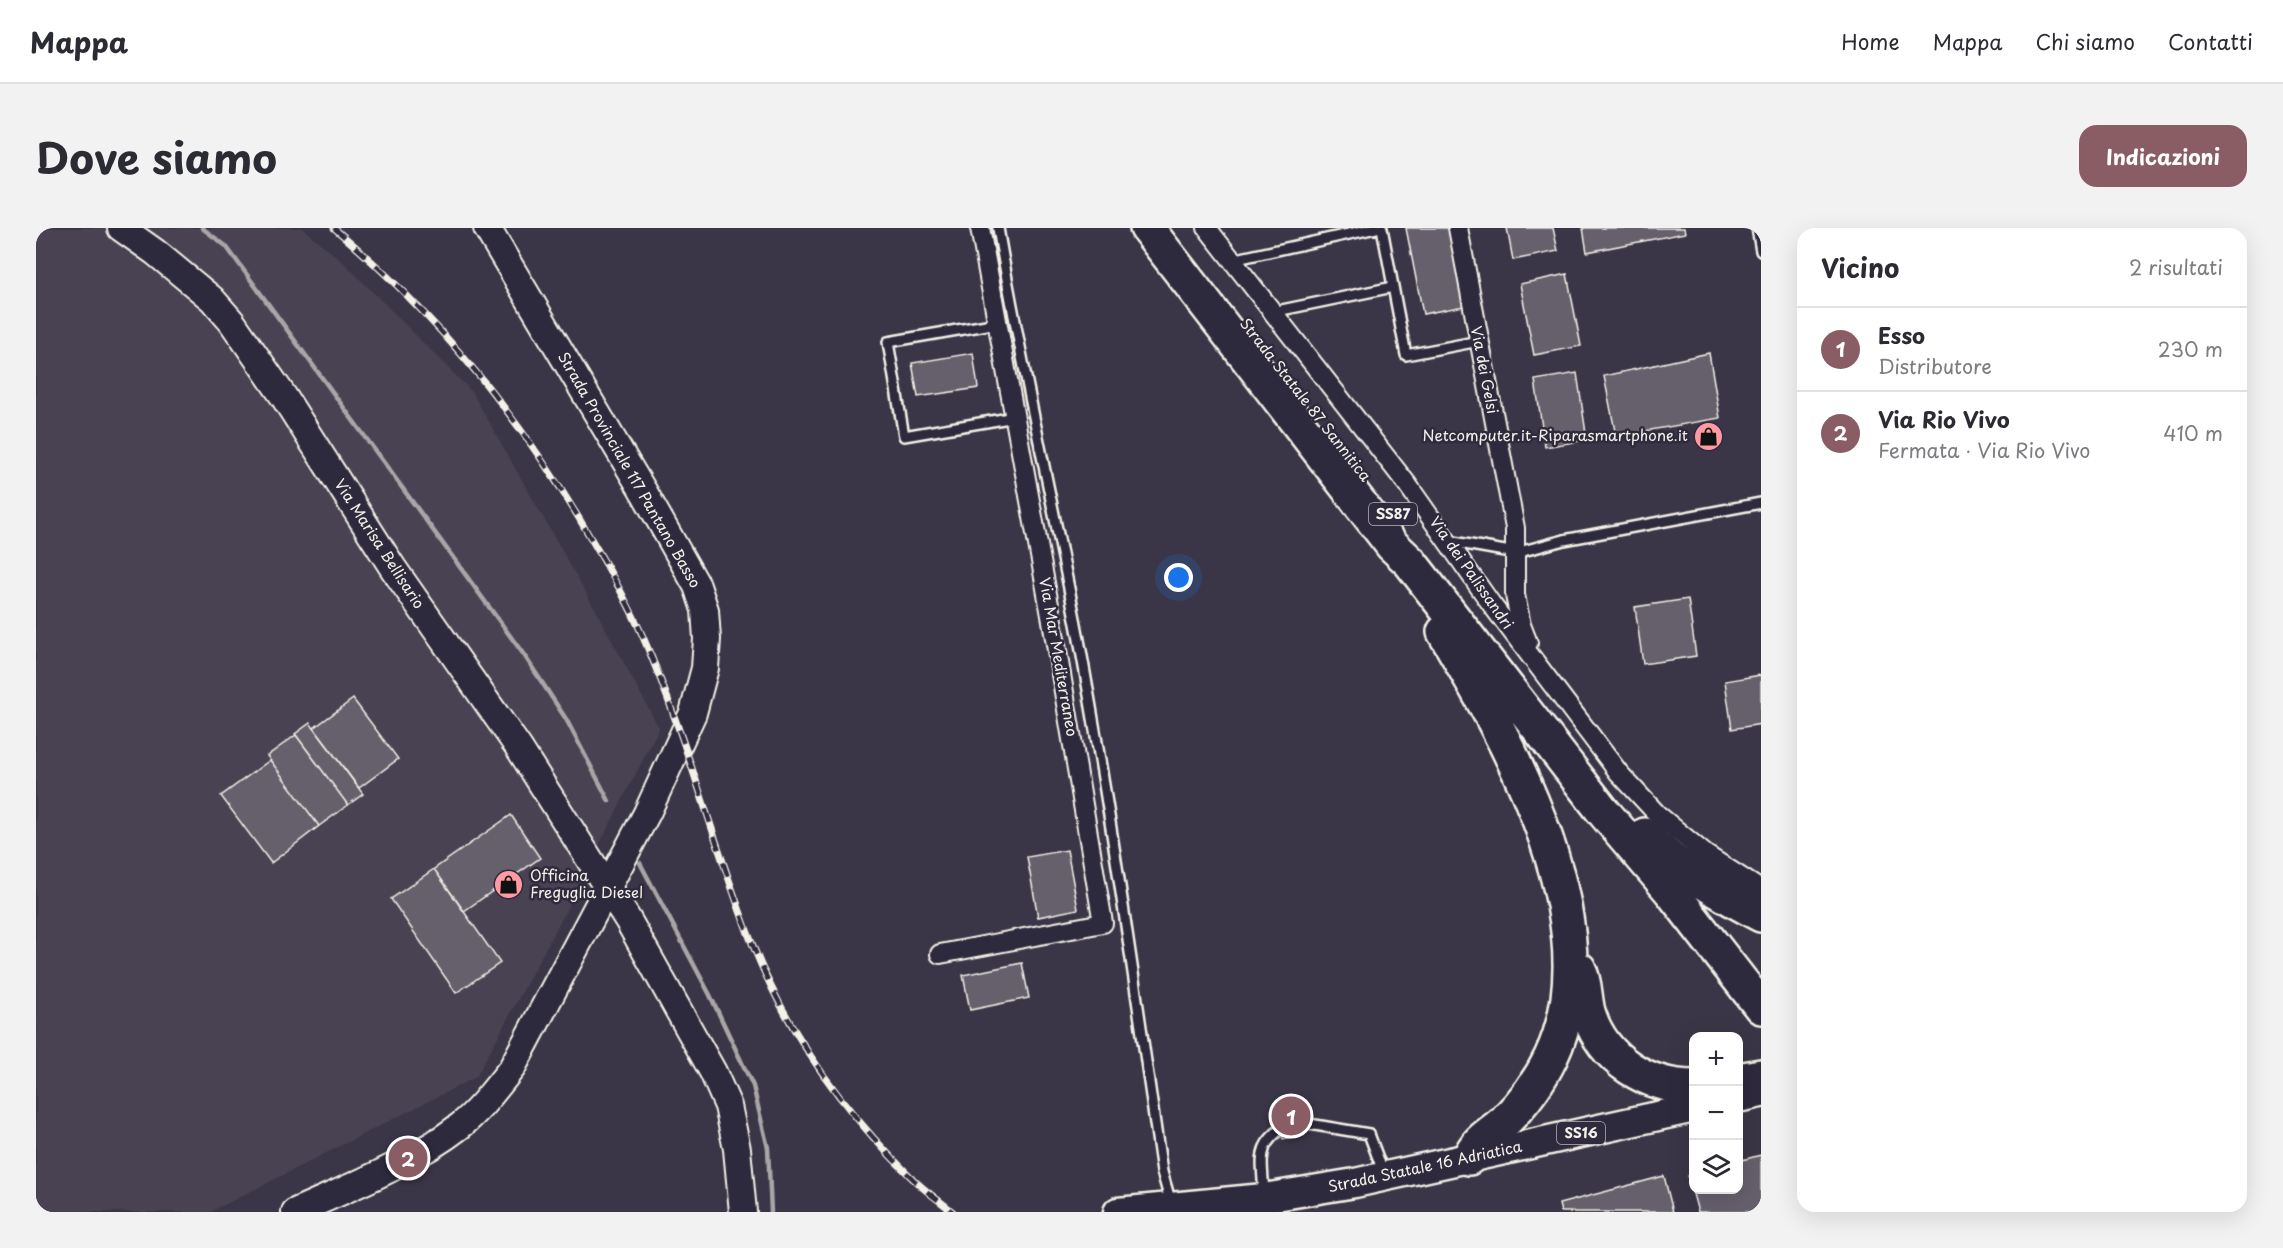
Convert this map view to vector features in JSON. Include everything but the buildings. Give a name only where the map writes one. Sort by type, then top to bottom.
[{"type":"highway","name":"Strada Statale 87 Sannitica","points":[[1147,228],[1392,545]]},
{"type":"highway","name":"Strada Statale 87 Sannitica","points":[[1172,228],[1613,800]]},
{"type":"highway","name":"SS87","points":[[1392,545],[1410,562],[1602,810],[1671,891]]},
{"type":"highway","points":[[1392,545],[1402,568],[1475,686],[1526,786],[1548,848],[1568,933],[1569,956],[1565,1014],[1551,1058],[1520,1104],[1499,1126],[1476,1143],[1469,1158]]},
{"type":"highway","points":[[1613,800],[1671,891],[1761,1007]]},
{"type":"highway","points":[[1613,800],[1656,846],[1703,882],[1761,915]]},
{"type":"highway","points":[[1569,956],[1581,971],[1588,1013],[1595,1031],[1616,1057],[1634,1071],[1656,1082],[1674,1087],[1689,1087]]},
{"type":"highway","points":[[1743,1079],[1761,1076]]},
{"type":"main road","points":[[1743,1097],[1761,1093]]},
{"type":"main road","name":"Strada Statale 16 Adriatica","points":[[1118,1212],[1264,1198],[1384,1176],[1689,1109]]},
{"type":"street","name":"Via Marisa Bellisario","points":[[121,228],[155,252],[212,299],[232,322],[284,397],[393,568],[519,748],[628,920],[707,1062],[728,1106],[737,1149],[742,1212]]},
{"type":"street","name":"Strada Provinciale 117 Pantano Basso","points":[[295,1212],[408,1158],[459,1126],[483,1104],[512,1068],[647,813],[693,713],[705,668],[707,639],[705,610],[697,586],[487,228]]},
{"type":"street","name":"Via Mar Mediterraneo","points":[[940,954],[1103,923],[980,228]]},
{"type":"street","name":"Via dei Palissandri","points":[[1207,228],[1407,484],[1492,605],[1619,773],[1658,815],[1705,854],[1761,890]]},
{"type":"street","name":"Via dei Gelsi","points":[[1458,228],[1515,528],[1515,596],[1527,641],[1551,683]]},
{"type":"lane","points":[[998,228],[1030,405],[1080,645],[1123,904],[1162,1172],[1172,1207]]},
{"type":"lane","points":[[1232,260],[1376,228]]},
{"type":"lane","points":[[1382,228],[1406,356],[1479,341]]},
{"type":"lane","points":[[1757,228],[1761,251]]},
{"type":"lane","points":[[1272,312],[1393,287]]},
{"type":"lane","points":[[998,323],[888,342],[904,436],[1015,417]]},
{"type":"lane","points":[[1448,541],[1516,553],[1564,540],[1761,503]]},
{"type":"lane","points":[[1264,1198],[1262,1151],[1273,1134],[1291,1120],[1369,1134],[1384,1176]]},
{"type":"shaded area","points":[[36,228],[302,228],[343,262],[472,392],[595,609],[659,728],[563,916],[476,1077],[210,1212],[36,1212]]},
{"type":"waterway","points":[[202,228],[226,246],[524,655],[566,719],[609,801]]},
{"type":"waterway","points":[[640,863],[710,995],[753,1086],[768,1148],[771,1212]]},
{"type":"railway","points":[[334,228],[408,297],[476,371],[536,451],[564,493],[611,573],[643,637],[672,710],[748,933],[778,1001],[816,1064],[861,1124],[912,1178],[953,1212]]},
{"type":"place","name":"Netcomputer.it-Riparasmartphone.it","points":[[1709,436]]},
{"type":"place","name":"Officina Freguglia Diesel","points":[[509,885]]},
{"type":"place","name":"Esso","points":[[1291,1116]]},
{"type":"place","name":"Via Rio Vivo","points":[[408,1158]]}]
